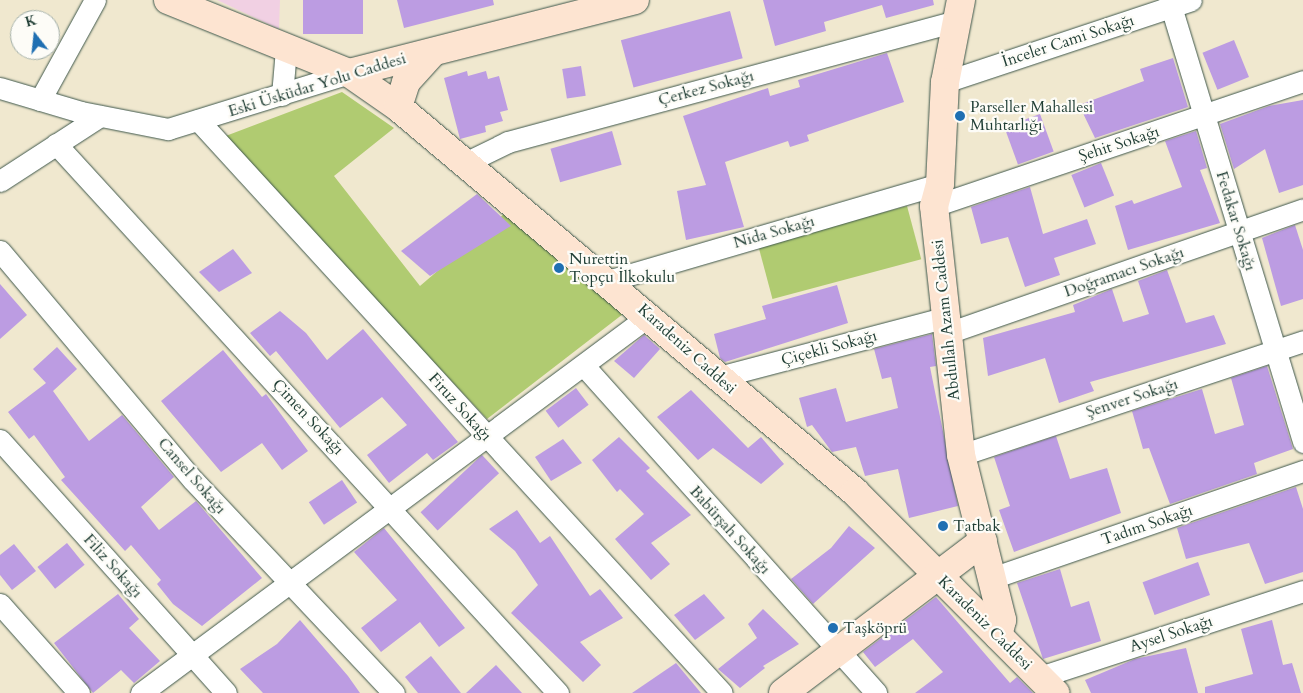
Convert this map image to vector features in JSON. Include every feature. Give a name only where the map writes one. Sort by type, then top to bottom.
[{"type":"street","points":[[40,100],[95,0]]},
{"type":"street","name":"Karadeniz Caddesi","points":[[168,0],[349,73],[398,107],[463,164],[650,316],[714,378],[854,492],[1048,685]]},
{"type":"street","name":"Eski Üsküdar Yolu Caddesi","points":[[0,88],[100,116],[168,129],[282,96],[349,73],[635,0]]},
{"type":"street","name":"İnceler Cami Sokağı","points":[[945,82],[1177,2]]},
{"type":"street","name":"Fedakar Sokağı","points":[[1177,2],[1204,116],[1303,442]]},
{"type":"street","name":"Abdullah Azam Caddesi","points":[[957,11],[945,82],[937,195],[944,326],[961,455],[1002,620],[998,636]]},
{"type":"street","name":"Çerkez Sokağı","points":[[463,164],[508,142],[957,11]]},
{"type":"street","points":[[282,96],[286,49]]},
{"type":"street","points":[[398,107],[406,82],[433,52]]},
{"type":"street","name":"Şehit Sokağı","points":[[937,195],[1204,116],[1303,81]]},
{"type":"street","points":[[0,181],[100,116]]},
{"type":"street","name":"Firuz Sokağı","points":[[198,120],[722,693]]},
{"type":"street","name":"Çimen Sokağı","points":[[56,144],[391,508],[558,693]]},
{"type":"street","name":"Nida Sokağı","points":[[608,281],[937,195]]},
{"type":"street","name":"Doğramacı Sokağı","points":[[944,326],[1240,233],[1303,209]]},
{"type":"street","name":"Cansel Sokağı","points":[[0,251],[193,480],[394,693]]},
{"type":"street","points":[[141,693],[487,436],[585,367],[650,316]]},
{"type":"street","name":"Çiçekli Sokağı","points":[[714,378],[944,326]]},
{"type":"street","name":"Şenver Sokağı","points":[[961,455],[1303,341]]},
{"type":"street","name":"Babürşah Sokağı","points":[[585,367],[876,693]]},
{"type":"street","name":"Filiz Sokağı","points":[[0,440],[226,693]]},
{"type":"street","name":"Tadım Sokağı","points":[[992,578],[1303,471]]},
{"type":"street","points":[[783,693],[939,577],[983,541]]},
{"type":"street","name":"Aysel Sokağı","points":[[1048,685],[1303,591]]},
{"type":"street","points":[[0,604],[79,693]]},
{"type":"shaded area","points":[[217,0],[280,0],[279,29]]},
{"type":"green space","points":[[342,92],[394,128],[334,176],[420,286],[504,214],[623,314],[487,419],[223,137]]},
{"type":"green space","points":[[907,206],[921,259],[772,299],[758,246]]},
{"type":"building","points":[[303,0],[363,0],[363,34],[303,34]]},
{"type":"building","points":[[397,0],[493,0],[494,5],[404,28]]},
{"type":"building","points":[[763,0],[933,0],[934,5],[886,18],[882,5],[824,22],[826,31],[775,46]]},
{"type":"building","points":[[730,11],[743,58],[634,88],[621,40]]},
{"type":"building","points":[[1234,40],[1249,77],[1217,90],[1202,53]]},
{"type":"building","points":[[887,53],[904,102],[807,135],[809,141],[790,147],[788,141],[725,162],[744,227],[686,240],[677,191],[706,185],[683,116],[768,88],[770,96],[800,87],[798,80]]},
{"type":"building","points":[[1173,58],[1188,107],[1095,138],[1079,105],[1144,81],[1140,69]]},
{"type":"building","points":[[581,66],[586,96],[567,99],[562,69]]},
{"type":"building","points":[[467,71],[468,76],[486,71],[488,79],[499,76],[508,110],[500,112],[503,121],[485,126],[486,132],[460,139],[444,78]]},
{"type":"building","points":[[1303,100],[1303,185],[1279,193],[1265,149],[1234,169],[1220,124],[1269,106]]},
{"type":"building","points":[[1040,114],[1054,152],[1018,165],[1004,127]]},
{"type":"building","points":[[612,131],[622,165],[560,182],[550,149]]},
{"type":"building","points":[[1196,131],[1207,168],[1200,170],[1220,223],[1128,250],[1115,206],[1132,200],[1134,204],[1182,187],[1165,141]]},
{"type":"building","points":[[1101,163],[1114,195],[1084,207],[1071,175]]},
{"type":"building","points":[[1030,187],[1043,234],[1087,219],[1096,244],[1054,258],[1060,275],[1025,287],[1008,237],[981,244],[971,207]]},
{"type":"building","points":[[477,194],[511,226],[430,276],[401,251]]},
{"type":"building","points":[[1295,225],[1303,250],[1303,299],[1281,306],[1262,238]]},
{"type":"building","points":[[233,249],[252,273],[219,292],[199,272]]},
{"type":"building","points":[[1167,270],[1186,323],[1214,315],[1226,344],[1090,382],[1094,391],[1059,403],[1045,358],[988,376],[983,338],[1075,312],[1073,305],[1112,289],[1123,322],[1149,314],[1138,281]]},
{"type":"building","points":[[0,284],[27,315],[0,339]]},
{"type":"building","points":[[837,285],[848,323],[725,362],[720,358],[714,334],[766,319],[762,306]]},
{"type":"building","points":[[280,311],[306,333],[327,360],[363,329],[458,442],[433,460],[427,453],[389,483],[367,455],[407,425],[382,397],[340,428],[276,351],[270,356],[250,333]]},
{"type":"building","points":[[932,334],[936,366],[930,367],[958,506],[909,518],[898,469],[865,476],[856,447],[832,452],[812,425],[807,427],[799,398],[836,388],[846,422],[898,408],[891,377],[882,379],[874,349]]},
{"type":"building","points":[[644,335],[660,349],[634,378],[614,361]]},
{"type":"building","points":[[57,347],[77,369],[53,391],[89,441],[122,415],[174,477],[141,507],[159,530],[196,501],[262,578],[202,626],[173,604],[157,584],[161,580],[131,545],[125,551],[61,480],[65,477],[34,435],[29,439],[8,412],[46,383],[33,369]]},
{"type":"building","points":[[223,350],[262,397],[266,394],[308,451],[282,470],[262,443],[221,472],[161,401]]},
{"type":"building","points":[[1267,366],[1293,449],[1254,463],[1257,474],[1170,504],[1149,448],[1143,449],[1132,411],[1202,389],[1215,434],[1244,425],[1231,378]]},
{"type":"building","points":[[576,388],[589,405],[558,428],[546,411]]},
{"type":"building","points":[[691,390],[748,448],[761,437],[784,464],[761,484],[713,448],[698,460],[657,417]]},
{"type":"building","points":[[1056,436],[1070,479],[1107,468],[1121,513],[1014,552],[999,510],[1010,506],[994,457]]},
{"type":"building","points":[[619,437],[650,468],[646,471],[691,515],[651,543],[670,564],[651,580],[615,539],[644,514],[620,489],[617,492],[592,460]]},
{"type":"building","points":[[563,439],[582,463],[551,481],[535,457]]},
{"type":"building","points":[[482,455],[499,473],[438,531],[421,512]]},
{"type":"building","points":[[342,480],[357,502],[324,525],[309,502]]},
{"type":"building","points":[[1296,487],[1303,509],[1303,572],[1265,584],[1249,543],[1186,559],[1177,528]]},
{"type":"building","points":[[517,510],[540,543],[550,536],[590,596],[600,589],[623,618],[580,642],[601,665],[583,682],[511,613],[538,585],[515,551],[489,529]]},
{"type":"building","points":[[849,526],[875,548],[813,604],[791,579],[831,548]]},
{"type":"building","points":[[384,528],[465,628],[439,647],[420,622],[381,652],[361,628],[397,600],[354,552]]},
{"type":"building","points":[[67,543],[85,565],[55,589],[37,567]]},
{"type":"building","points":[[14,544],[36,571],[12,590],[0,575],[0,555]]},
{"type":"building","points":[[1198,562],[1210,595],[1155,615],[1143,582]]},
{"type":"building","points":[[1060,569],[1071,607],[1089,601],[1101,641],[1043,659],[1017,583]]},
{"type":"building","points":[[118,594],[139,619],[129,628],[160,661],[134,683],[121,670],[93,693],[54,643]]},
{"type":"building","points":[[704,594],[725,618],[695,640],[674,615]]},
{"type":"building","points":[[936,597],[1010,683],[1017,677],[1033,693],[915,693],[943,672],[913,639],[875,667],[863,652]]},
{"type":"building","points":[[763,609],[799,644],[763,666],[765,668],[740,688],[718,669],[757,638],[748,624]]},
{"type":"building","points":[[300,620],[348,676],[360,693],[263,693],[240,669],[277,644]]},
{"type":"building","points":[[1272,620],[1283,665],[1292,663],[1301,693],[1205,693],[1205,687],[1253,674],[1241,629]]},
{"type":"building","points":[[1186,648],[1198,693],[1091,693],[1085,680],[1135,659]]},
{"type":"building","points":[[431,656],[461,693],[418,693],[405,677]]},
{"type":"building","points":[[676,663],[701,693],[632,693]]},
{"type":"building","points":[[496,665],[522,693],[466,693]]},
{"type":"place","name":"Parseller Mahallesi Muhtarlığı","points":[[960,116]]},
{"type":"place","name":"Nurettin Topçu İlkokulu","points":[[559,268]]},
{"type":"place","name":"Tatbak","points":[[943,526]]},
{"type":"place","name":"Taşköprü","points":[[833,628]]}]
